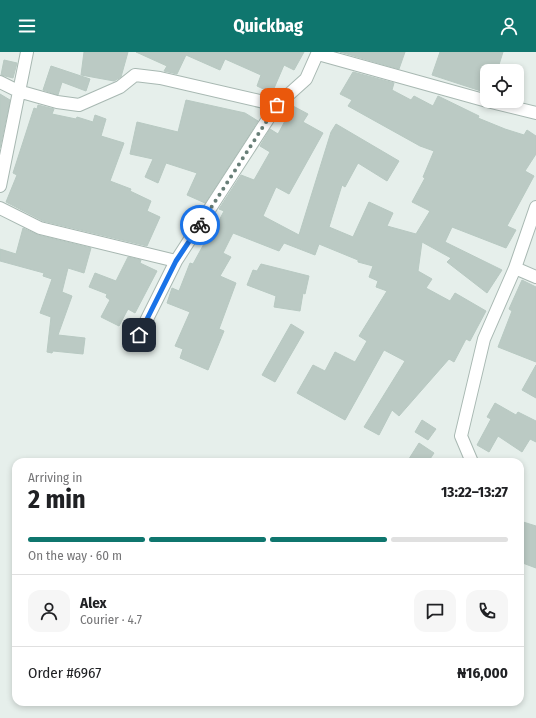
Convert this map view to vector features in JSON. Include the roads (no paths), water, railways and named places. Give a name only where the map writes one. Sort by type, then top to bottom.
[{"type":"street","points":[[0,186],[27,52]]},
{"type":"street","points":[[139,335],[176,261],[277,105],[306,79],[318,53],[480,99]]},
{"type":"street","points":[[0,82],[18,91],[57,102],[79,105],[120,87],[135,75],[160,78],[277,105]]},
{"type":"street","points":[[516,108],[536,113]]},
{"type":"street","points":[[470,458],[461,436],[484,339],[515,268],[536,207]]},
{"type":"street","points":[[0,208],[40,228],[176,261]]},
{"type":"street","points":[[515,268],[536,278]]}]
